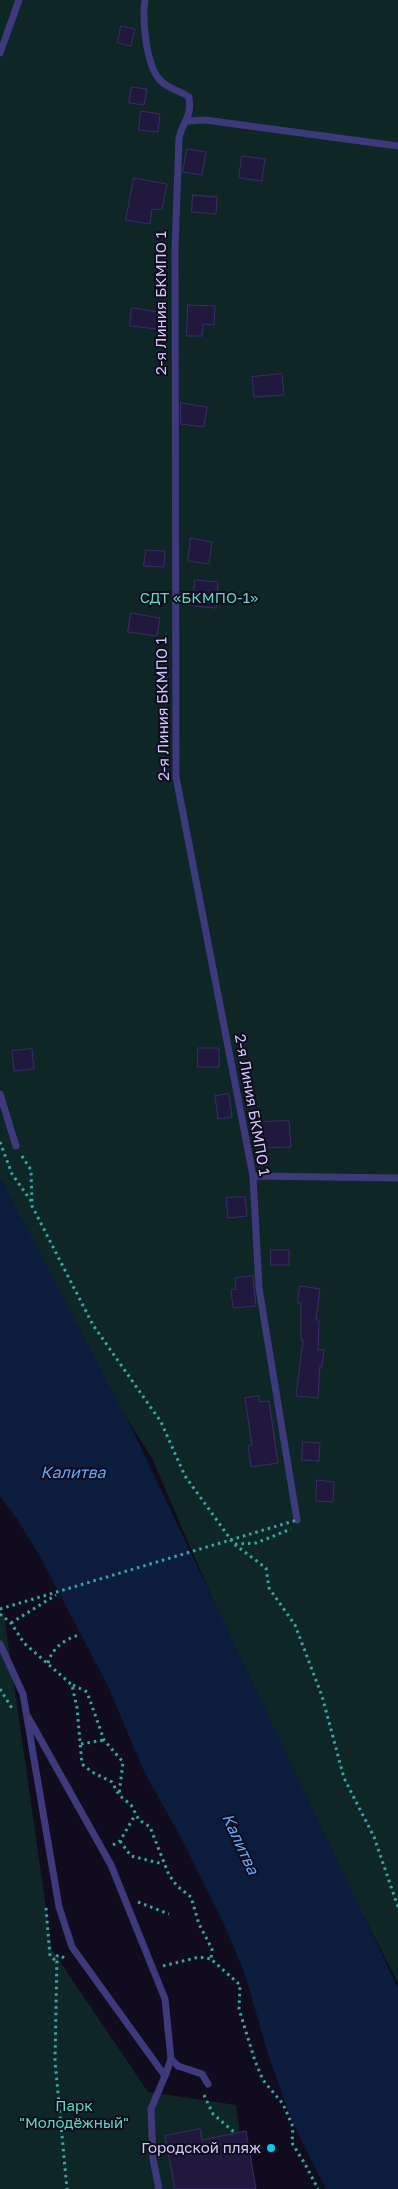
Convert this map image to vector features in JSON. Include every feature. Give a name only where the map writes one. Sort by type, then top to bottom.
[{"type":"lane","points":[[0,53],[19,0]]},
{"type":"lane","name":"2-я Линия БКМПО 1","points":[[145,0],[144,10],[148,53],[158,79],[169,88],[189,97],[190,108],[188,121],[182,128],[179,138],[174,249],[176,777],[253,1176],[259,1288],[297,1520]]},
{"type":"lane","points":[[188,121],[205,120],[398,146]]},
{"type":"lane","points":[[0,1094],[16,1146]]},
{"type":"lane","points":[[253,1176],[398,1178]]},
{"type":"lane","points":[[0,1644],[23,1694],[59,1906],[72,1947],[165,2076]]},
{"type":"lane","points":[[28,1717],[103,1851],[124,1897],[165,1999],[171,2059],[151,2109],[154,2159],[159,2189]]},
{"type":"lane","points":[[171,2059],[178,2066],[202,2074],[208,2084]]},
{"type":"path","points":[[0,1142],[12,1174],[31,1200],[32,1206],[93,1325],[161,1422],[185,1476],[234,1544],[266,1568],[269,1588],[296,1625],[322,1696],[344,1778],[374,1837],[398,1907]]},
{"type":"path","points":[[16,1146],[31,1170],[32,1206]]},
{"type":"path","points":[[234,1544],[256,1543],[279,1535],[295,1527],[297,1520]]},
{"type":"path","points":[[0,1608],[297,1520]]},
{"type":"path","points":[[11,1623],[56,1595]]},
{"type":"path","points":[[0,1614],[11,1623],[24,1644],[72,1685],[87,1692],[104,1740],[122,1762],[119,1795]]},
{"type":"path","points":[[48,1663],[50,1656],[66,1639],[79,1635]]},
{"type":"path","points":[[72,1685],[81,1744],[82,1764],[92,1772],[112,1782],[119,1795],[131,1805],[139,1820],[150,1827],[164,1864],[177,1886],[190,1897],[199,1924],[212,1949],[211,1959]]},
{"type":"path","points":[[81,1744],[104,1740]]},
{"type":"path","points":[[103,1851],[120,1841],[136,1814]]},
{"type":"path","points":[[120,1841],[131,1856],[164,1864]]},
{"type":"path","points":[[124,1897],[169,1914]]},
{"type":"path","points":[[67,2189],[55,2061],[57,1956],[60,1955],[68,1961]]},
{"type":"path","points":[[153,1968],[199,1957],[211,1959],[240,1985],[239,2009],[255,2061],[263,2080],[283,2104],[293,2127],[292,2143],[318,2189]]},
{"type":"path","points":[[202,2090],[213,2114],[235,2133]]},
{"type":"green space","name":"СДТ «БКМПО-1»","points":[[0,0],[398,0],[398,1983],[273,1739],[152,1458],[69,1328],[0,1196]]},
{"type":"green space","name":"Парк \"Молодёжный\"","points":[[4,1615],[52,1950],[148,2092],[236,2105],[248,2189],[0,2189],[0,1616]]},
{"type":"water","name":"Калитва","points":[[0,1177],[131,1427],[398,1988],[398,2189],[326,2189],[292,2121],[269,2057],[244,1971],[226,1929],[186,1847],[143,1769],[108,1686],[43,1562],[18,1520],[0,1496]]},
{"type":"building","points":[[121,26],[135,29],[131,46],[118,43]]},
{"type":"building","points":[[132,87],[147,89],[144,105],[129,103]]},
{"type":"building","points":[[141,111],[160,114],[158,132],[139,130]]},
{"type":"building","points":[[187,149],[206,152],[202,175],[183,172]]},
{"type":"building","points":[[242,156],[265,159],[262,181],[239,178]]},
{"type":"building","points":[[134,178],[167,184],[162,210],[152,209],[150,224],[126,220]]},
{"type":"building","points":[[193,195],[217,197],[216,214],[192,212]]},
{"type":"building","points":[[188,305],[215,306],[214,325],[203,324],[202,336],[187,336]]},
{"type":"building","points":[[132,308],[159,312],[157,329],[130,326]]},
{"type":"building","points":[[282,374],[284,395],[254,397],[252,377]]},
{"type":"building","points":[[181,403],[207,407],[204,427],[181,424]]},
{"type":"building","points":[[191,538],[212,542],[209,564],[188,561]]},
{"type":"building","points":[[146,550],[165,551],[164,567],[144,566]]},
{"type":"building","points":[[195,580],[218,582],[216,608],[193,606]]},
{"type":"building","points":[[131,613],[160,618],[157,636],[128,632]]},
{"type":"building","points":[[198,1048],[219,1048],[219,1067],[198,1067]]},
{"type":"building","points":[[32,1049],[34,1069],[14,1071],[12,1051]]},
{"type":"building","points":[[229,1094],[232,1117],[218,1119],[215,1096]]},
{"type":"building","points":[[289,1121],[291,1147],[262,1148],[261,1122]]},
{"type":"building","points":[[245,1197],[247,1216],[228,1218],[226,1198]]},
{"type":"building","points":[[271,1250],[289,1250],[289,1265],[271,1265]]},
{"type":"building","points":[[253,1276],[256,1306],[233,1308],[231,1290],[236,1289],[235,1278]]},
{"type":"building","points":[[300,1286],[320,1289],[316,1320],[319,1320],[318,1350],[324,1350],[322,1366],[320,1366],[318,1398],[296,1396],[303,1340],[301,1340],[301,1303],[298,1303]]},
{"type":"building","points":[[259,1396],[260,1402],[269,1401],[278,1463],[251,1467],[248,1446],[252,1445],[245,1398]]},
{"type":"building","points":[[303,1442],[320,1443],[319,1461],[302,1460]]},
{"type":"building","points":[[317,1480],[334,1482],[333,1502],[316,1501]]},
{"type":"building","points":[[200,2129],[202,2140],[246,2131],[256,2189],[175,2189],[165,2136]]},
{"type":"place","name":"Городской пляж","points":[[271,2148]]}]
